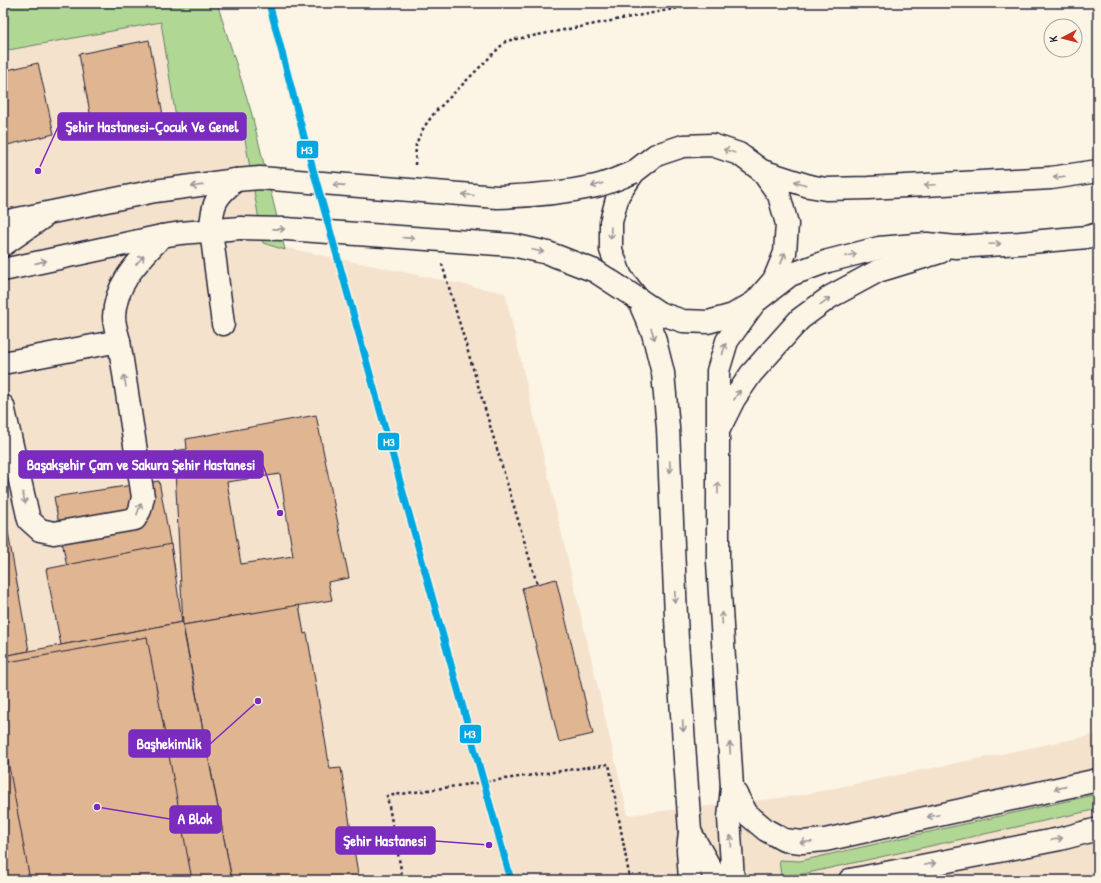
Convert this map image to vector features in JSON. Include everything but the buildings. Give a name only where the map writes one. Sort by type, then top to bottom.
[{"type":"street","points":[[690,880],[688,850],[690,832],[677,640],[668,428],[663,373],[653,333],[638,298],[621,277],[611,250],[610,222],[618,195],[634,172],[656,155],[683,146],[712,145],[739,154],[762,171],[779,195],[787,224],[785,253],[774,280],[755,302],[727,341],[718,371],[718,562],[732,787],[729,818],[733,880]]},
{"type":"street","points":[[762,171],[809,186],[826,189],[1051,178],[1098,171]]},
{"type":"street","points":[[3,222],[156,191],[260,178],[497,197],[560,193],[597,185],[634,172]]},
{"type":"street","points":[[223,324],[211,230],[212,215],[216,199],[236,180]]},
{"type":"street","points":[[3,245],[51,212]]},
{"type":"street","points":[[3,270],[162,236],[240,228],[286,229],[512,245],[548,253],[595,271],[659,313],[683,321],[708,322],[733,315],[755,302],[790,276],[828,261],[879,248],[927,244],[956,247],[1087,237],[1098,234]]},
{"type":"street","points":[[3,406],[29,520],[40,530],[54,533],[135,519],[140,510],[143,497],[119,341],[114,318],[117,296],[129,272],[162,236]]},
{"type":"street","points":[[718,429],[734,399],[751,374],[800,320],[830,297],[878,271],[956,247]]},
{"type":"street","points":[[3,363],[119,341]]},
{"type":"street","points":[[732,787],[748,814],[766,830],[784,840],[802,842],[825,840],[1098,780]]},
{"type":"street","points":[[850,880],[1098,829]]},
{"type":"street","points":[[690,832],[717,880]]},
{"type":"path","points":[[403,880],[387,796],[609,764],[630,880]]},
{"type":"shaded area","points":[[3,3],[200,3],[242,122],[263,243],[505,293],[628,815],[796,796],[1098,734],[1098,880],[3,880]]},
{"type":"green space","points":[[3,3],[217,3],[251,111],[285,250],[263,243],[242,122],[177,125],[161,22],[3,51]]},
{"type":"green space","points":[[1098,794],[1098,809],[803,874],[781,876],[779,860],[800,861]]},
{"type":"transit line","name":"M3","points":[[269,3],[307,148],[511,880]]},
{"type":"place","name":"Şehir Hastanesi-Çocuk Ve Genel","points":[[38,171]]},
{"type":"place","name":"Başakşehir Çam ve Sakura Şehir Hastanesi","points":[[280,513]]},
{"type":"place","name":"Başhekimlik","points":[[258,701]]},
{"type":"place","name":"A Blok","points":[[97,807]]},
{"type":"place","name":"Şehir Hastanesi","points":[[489,845]]}]
